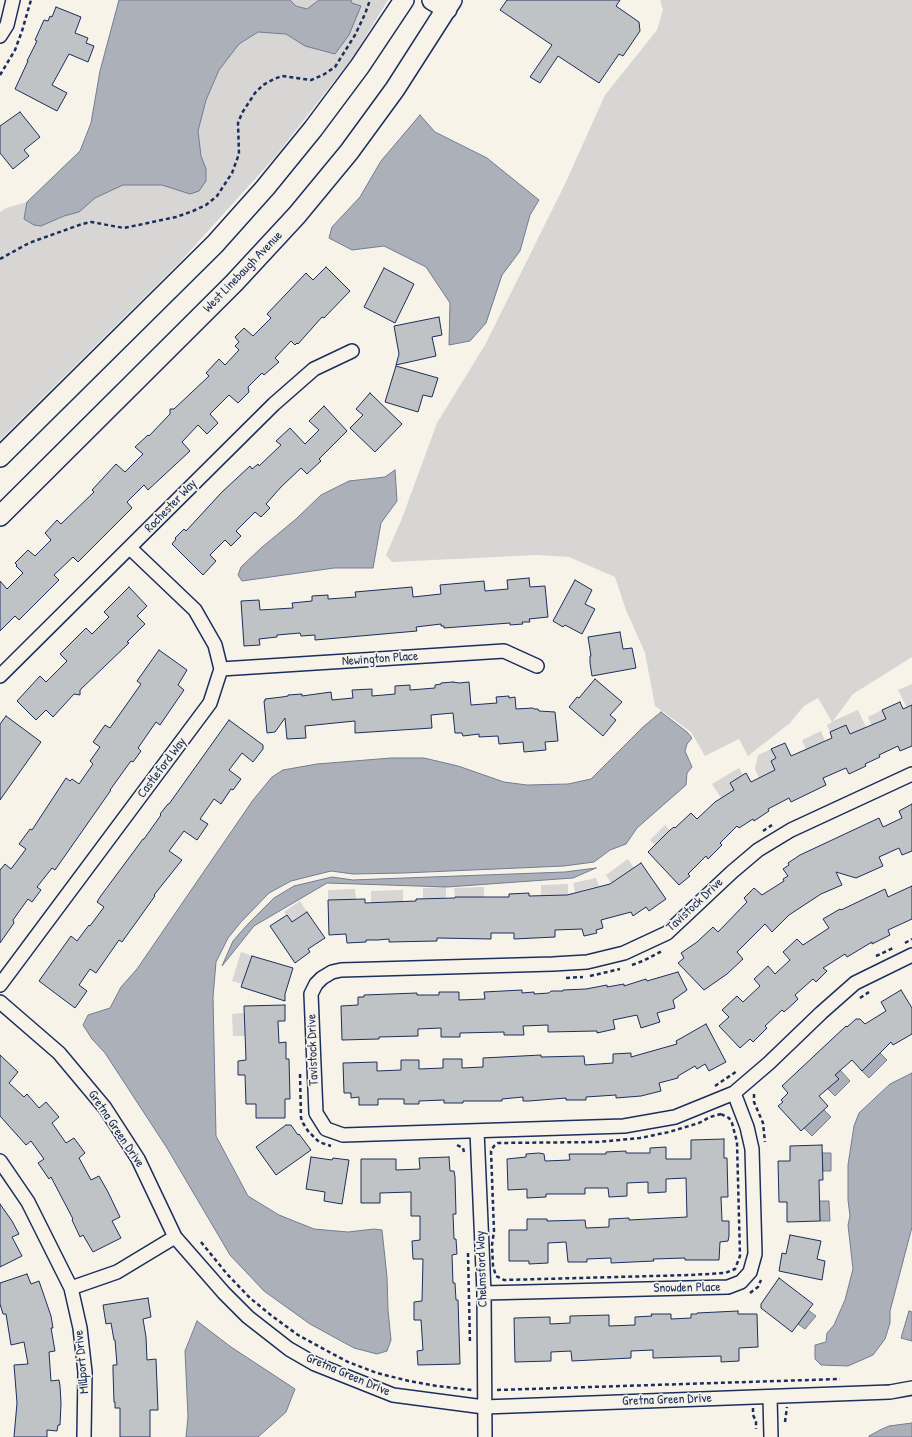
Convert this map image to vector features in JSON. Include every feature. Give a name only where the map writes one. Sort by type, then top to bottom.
[{"type":"main road","points":[[0,457],[215,244],[266,188],[314,129],[355,73],[404,0]]},
{"type":"main road","name":"West Linebaugh Avenue","points":[[0,516],[234,283],[297,215],[348,152],[395,89],[444,3]]},
{"type":"street","points":[[0,36],[7,25],[13,0]]},
{"type":"street","name":"Rochester Way","points":[[0,676],[258,420],[314,369],[352,351]]},
{"type":"street","name":"Castleford Way","points":[[0,985],[210,703],[221,669],[216,645],[195,610],[130,548]]},
{"type":"street","name":"Newington Place","points":[[221,669],[504,651],[537,666]]},
{"type":"street","name":"Tavistock Drive","points":[[912,774],[791,830],[758,850],[732,872],[667,933],[624,953],[587,962],[560,964],[341,970],[328,974],[316,984],[311,994],[316,1113],[326,1129],[343,1134],[624,1126],[675,1117],[734,1093],[769,1063],[855,983],[912,955]]},
{"type":"street","name":"Gretna Green Drive","points":[[0,1002],[59,1053],[104,1108],[138,1159],[176,1237],[224,1293],[248,1317],[289,1349],[315,1364],[393,1395],[484,1407],[890,1392],[912,1388]]},
{"type":"street","name":"Snowden Place","points":[[484,1293],[728,1287],[741,1282],[750,1272],[755,1254],[752,1149],[747,1127],[734,1093]]},
{"type":"street","name":"Chelmsford Way","points":[[477,1131],[484,1293],[485,1437]]},
{"type":"street","name":"Millport Drive","points":[[0,1160],[28,1202],[71,1288],[80,1328],[85,1372],[84,1437]]},
{"type":"street","points":[[71,1288],[118,1272],[176,1237]]},
{"type":"street","points":[[770,1396],[771,1437]]},
{"type":"path","points":[[0,76],[22,31],[31,0]]},
{"type":"path","points":[[0,259],[29,243],[82,224],[92,222],[124,228],[176,217],[193,211],[206,204],[217,196],[232,173],[239,154],[238,123],[242,113],[255,93],[263,85],[282,76],[311,80],[323,75],[334,67],[355,35],[370,0]]},
{"type":"path","points":[[759,833],[774,824]]},
{"type":"path","points":[[872,959],[912,939]]},
{"type":"path","points":[[562,978],[593,976],[608,972],[645,960],[663,950]]},
{"type":"path","points":[[857,999],[875,988]]},
{"type":"path","points":[[711,1088],[739,1070]]},
{"type":"path","points":[[300,1073],[301,1118],[303,1123],[308,1131],[319,1142],[333,1146]]},
{"type":"path","points":[[756,1092],[753,1094],[753,1098],[762,1118],[765,1145]]},
{"type":"path","points":[[717,1115],[726,1115],[732,1123],[737,1142],[740,1256],[735,1268],[725,1273],[691,1275],[504,1280],[496,1276],[493,1266],[494,1230],[491,1151],[498,1143],[598,1142],[640,1138],[683,1128],[717,1115]]},
{"type":"path","points":[[454,1145],[463,1148],[465,1157]]},
{"type":"path","points":[[201,1242],[226,1274],[250,1298],[272,1316],[298,1335],[348,1362],[378,1373],[437,1386],[472,1391],[471,1382]]},
{"type":"path","points":[[468,1252],[470,1344]]},
{"type":"path","points":[[746,1295],[758,1287],[762,1277]]},
{"type":"path","points":[[498,1384],[498,1391],[846,1379]]},
{"type":"path","points":[[753,1408],[753,1415],[756,1421],[756,1430]]},
{"type":"shaded area","points":[[119,0],[388,0],[353,57],[275,157],[179,263],[0,440],[0,212],[6,208],[27,202],[80,151],[91,123],[100,71]]},
{"type":"shaded area","points":[[119,0],[290,0],[296,6],[307,9],[319,0],[351,0],[352,3],[361,6],[349,35],[335,54],[305,46],[286,34],[258,32],[239,44],[219,70],[206,100],[198,131],[201,156],[206,169],[206,181],[199,191],[190,194],[162,185],[123,185],[95,198],[79,212],[64,216],[41,226],[34,225],[24,219],[27,202],[80,151],[91,123],[100,71]]},
{"type":"shaded area","points":[[660,0],[912,0],[912,657],[853,694],[833,721],[858,710],[866,727],[850,734],[846,725],[830,732],[827,725],[832,722],[818,698],[804,706],[790,723],[748,756],[739,739],[705,756],[691,732],[655,706],[645,653],[626,610],[615,577],[569,557],[537,555],[392,562],[386,555],[401,521],[437,423],[485,345],[565,184],[605,95],[657,30],[663,10]]},
{"type":"shaded area","points":[[420,115],[435,132],[487,158],[539,200],[530,215],[520,251],[502,275],[486,323],[470,341],[449,345],[450,303],[426,267],[384,246],[352,250],[329,238],[332,227],[360,197],[381,161]]},
{"type":"shaded area","points":[[395,470],[397,501],[381,523],[373,568],[334,568],[242,581],[238,575],[241,567],[321,495],[349,481],[385,477]]},
{"type":"shaded area","points":[[912,684],[912,705],[907,708],[898,690]]},
{"type":"shaded area","points":[[882,710],[886,719],[872,726],[868,717]]},
{"type":"shaded area","points":[[661,712],[687,732],[692,738],[687,744],[685,751],[692,767],[687,773],[686,785],[637,828],[626,844],[610,850],[594,862],[564,866],[404,873],[353,874],[331,871],[291,881],[269,893],[241,922],[228,938],[216,962],[213,997],[216,1136],[248,1196],[279,1215],[314,1229],[348,1232],[374,1229],[382,1230],[391,1340],[387,1351],[377,1354],[354,1348],[310,1324],[264,1291],[230,1255],[167,1148],[105,1053],[92,1039],[83,1025],[88,1015],[110,1008],[121,987],[137,969],[253,800],[272,777],[283,770],[317,764],[391,758],[424,758],[458,766],[504,782],[527,785],[568,784],[591,779],[643,727]]},
{"type":"shaded area","points":[[821,731],[825,741],[806,750],[802,740]]},
{"type":"shaded area","points":[[771,749],[776,758],[771,761],[775,770],[759,778],[755,769],[758,755]]},
{"type":"shaded area","points":[[739,768],[743,775],[730,783],[734,790],[721,798],[712,784]]},
{"type":"shaded area","points":[[665,825],[670,830],[655,845],[650,840]]},
{"type":"shaded area","points":[[628,859],[634,868],[611,883],[606,875]]},
{"type":"shaded area","points":[[596,868],[573,878],[447,887],[327,883],[254,926],[222,966],[233,941],[247,925],[274,898],[294,886],[332,877],[353,880],[565,872]]},
{"type":"shaded area","points":[[596,878],[599,886],[575,892],[573,883]]},
{"type":"shaded area","points":[[568,884],[568,895],[541,895],[541,885]]},
{"type":"shaded area","points":[[446,887],[446,898],[423,899],[423,888]]},
{"type":"shaded area","points":[[484,887],[484,897],[455,897],[454,888]]},
{"type":"shaded area","points":[[355,889],[356,900],[328,900],[328,890]]},
{"type":"shaded area","points":[[403,890],[403,902],[371,903],[371,891]]},
{"type":"shaded area","points":[[300,901],[307,912],[292,922],[284,912]]},
{"type":"shaded area","points":[[241,952],[252,956],[242,984],[232,981]]},
{"type":"shaded area","points":[[244,1013],[245,1036],[233,1036],[232,1014]]},
{"type":"shaded area","points":[[880,1053],[887,1060],[869,1078],[862,1071]]},
{"type":"shaded area","points":[[840,1070],[850,1081],[835,1096],[828,1089],[838,1079],[835,1075]]},
{"type":"shaded area","points":[[912,1073],[912,1227],[890,1311],[890,1323],[885,1339],[873,1355],[848,1366],[821,1365],[815,1359],[815,1345],[826,1342],[827,1333],[834,1325],[845,1300],[853,1269],[848,1225],[850,1216],[848,1200],[848,1165],[854,1126],[859,1113],[890,1084]]},
{"type":"shaded area","points":[[823,1109],[831,1117],[812,1136],[804,1128]]},
{"type":"shaded area","points":[[822,1153],[831,1153],[831,1171],[823,1171]]},
{"type":"shaded area","points":[[819,1201],[829,1201],[830,1221],[820,1221]]},
{"type":"shaded area","points":[[808,1310],[816,1316],[805,1329],[798,1324]]},
{"type":"shaded area","points":[[909,1311],[912,1312],[912,1341],[901,1338]]},
{"type":"shaded area","points":[[197,1321],[231,1347],[295,1389],[286,1412],[258,1437],[186,1437],[188,1417],[185,1351]]},
{"type":"shaded area","points":[[912,1423],[912,1437],[869,1437],[889,1426]]},
{"type":"building","points":[[507,0],[620,0],[616,6],[639,22],[640,31],[623,56],[619,54],[599,83],[558,56],[540,83],[530,77],[552,45],[500,10]]},
{"type":"building","points":[[56,7],[81,17],[75,33],[88,38],[86,43],[94,46],[88,62],[69,54],[52,85],[67,93],[57,111],[15,89],[37,41],[35,40],[44,20],[48,21],[50,16],[52,17]]},
{"type":"building","points":[[20,112],[40,137],[24,150],[29,156],[13,169],[0,153],[0,126]]},
{"type":"building","points":[[326,267],[350,291],[324,318],[322,317],[298,344],[297,343],[295,345],[291,341],[275,358],[279,362],[264,375],[262,373],[248,387],[249,392],[238,403],[229,395],[210,414],[218,423],[207,434],[198,425],[182,442],[190,451],[148,490],[144,485],[127,502],[132,508],[78,562],[73,557],[54,575],[59,580],[19,620],[15,616],[0,631],[0,581],[7,589],[23,573],[15,563],[28,550],[35,556],[51,540],[45,533],[57,520],[61,524],[94,492],[92,490],[116,464],[125,472],[143,454],[135,447],[148,435],[149,436],[170,414],[170,409],[174,409],[209,376],[206,373],[219,359],[225,365],[239,350],[235,346],[239,342],[235,337],[244,328],[253,336],[271,318],[267,314],[306,273],[313,280]]},
{"type":"building","points":[[384,268],[414,284],[395,323],[364,307]]},
{"type":"building","points":[[439,317],[442,335],[432,337],[436,356],[396,365],[399,354],[394,326]]},
{"type":"building","points":[[396,366],[438,378],[432,397],[423,395],[418,412],[385,402]]},
{"type":"building","points":[[370,393],[402,424],[375,452],[350,428],[363,415],[356,409]]},
{"type":"building","points":[[324,406],[347,431],[319,459],[321,461],[307,474],[301,468],[281,487],[266,504],[270,508],[261,517],[255,512],[236,531],[241,536],[231,546],[225,540],[210,555],[216,561],[203,575],[172,544],[176,539],[175,538],[184,529],[186,531],[222,492],[250,466],[252,469],[258,464],[259,466],[281,445],[276,441],[290,428],[305,444],[319,430],[309,421]]},
{"type":"building","points":[[529,578],[530,587],[545,586],[548,617],[529,619],[530,622],[522,622],[523,624],[510,625],[510,623],[444,628],[441,624],[416,627],[417,631],[315,640],[315,635],[301,636],[300,633],[277,635],[277,637],[259,639],[260,645],[244,646],[241,601],[259,600],[260,610],[293,608],[292,603],[312,601],[312,596],[328,595],[328,599],[356,597],[355,592],[412,587],[413,597],[441,594],[440,585],[484,581],[485,591],[508,589],[507,580]]},
{"type":"building","points":[[575,580],[592,590],[585,604],[595,609],[582,634],[565,625],[563,627],[553,621]]},
{"type":"building","points":[[129,587],[147,606],[137,616],[145,624],[127,642],[129,643],[80,690],[80,695],[74,694],[53,717],[46,710],[36,720],[17,701],[40,676],[46,682],[67,661],[60,654],[86,628],[92,634],[109,617],[104,612]]},
{"type":"building","points":[[620,632],[623,649],[632,648],[636,668],[592,676],[588,637]]},
{"type":"building","points":[[159,650],[187,670],[178,685],[184,690],[160,725],[156,722],[138,748],[141,751],[133,762],[131,761],[128,765],[55,870],[52,868],[37,887],[41,890],[32,902],[28,899],[13,920],[14,923],[0,943],[0,870],[5,864],[11,869],[26,849],[19,844],[30,829],[32,830],[66,778],[70,781],[72,779],[79,784],[93,764],[90,761],[100,747],[93,742],[105,725],[110,728],[141,684],[137,681]]},
{"type":"building","points":[[595,679],[622,702],[610,715],[616,720],[603,736],[569,707],[577,697],[579,698]]},
{"type":"building","points":[[469,682],[471,705],[497,703],[496,697],[509,696],[509,698],[515,697],[516,709],[533,708],[538,709],[539,711],[555,712],[558,741],[545,742],[546,750],[524,752],[523,742],[499,744],[498,736],[479,737],[479,734],[463,736],[462,733],[455,733],[453,713],[431,715],[432,728],[355,733],[355,721],[305,726],[306,738],[287,739],[285,718],[275,732],[267,733],[265,699],[288,695],[302,694],[302,696],[331,692],[332,700],[353,698],[352,690],[372,689],[372,696],[395,694],[395,686],[410,685],[410,690],[435,688],[435,685],[441,683]]},
{"type":"building","points":[[900,702],[903,709],[912,705],[912,746],[900,751],[898,746],[879,755],[880,757],[865,764],[866,766],[849,774],[846,768],[823,778],[826,785],[791,802],[789,798],[768,809],[769,811],[754,821],[753,819],[739,828],[737,826],[720,843],[722,845],[708,859],[706,856],[688,874],[690,876],[679,885],[648,852],[670,830],[674,827],[675,828],[691,813],[697,819],[715,802],[734,790],[730,783],[746,773],[751,782],[775,770],[771,761],[776,758],[771,749],[785,743],[791,756],[832,738],[830,732],[846,725],[850,734],[886,719],[882,710]]},
{"type":"building","points":[[6,716],[41,742],[0,800],[0,724]]},
{"type":"building","points":[[229,720],[263,745],[263,749],[253,762],[242,753],[229,770],[241,779],[233,790],[231,789],[221,804],[214,799],[200,819],[208,824],[197,840],[184,831],[169,851],[182,860],[154,895],[155,896],[122,942],[119,940],[96,973],[90,969],[79,985],[87,991],[75,1008],[39,981],[71,936],[77,941],[104,907],[97,902],[100,897],[144,839],[161,815],[160,814],[169,804]]},
{"type":"building","points":[[912,804],[912,851],[902,855],[899,848],[879,857],[883,866],[856,878],[836,872],[842,885],[821,894],[789,915],[772,932],[765,924],[737,952],[743,959],[727,974],[704,990],[678,963],[684,958],[681,953],[697,942],[713,927],[718,932],[747,902],[744,898],[754,888],[762,895],[784,881],[783,879],[788,876],[783,869],[789,865],[788,863],[800,855],[879,818],[883,827],[902,818],[899,811]]},
{"type":"building","points":[[641,863],[666,899],[649,911],[646,907],[633,916],[631,912],[601,920],[603,928],[596,930],[597,933],[584,936],[582,929],[555,930],[555,937],[514,939],[514,933],[491,933],[491,939],[437,938],[437,941],[389,942],[389,939],[347,943],[346,934],[329,935],[328,900],[365,899],[365,903],[416,901],[416,899],[455,897],[509,897],[509,894],[529,893],[529,896],[567,895],[610,884]]},
{"type":"building","points":[[912,886],[912,919],[888,930],[890,935],[872,944],[872,942],[847,957],[845,954],[823,968],[827,971],[816,982],[813,979],[795,995],[798,999],[784,1012],[782,1010],[765,1026],[767,1028],[753,1042],[750,1039],[740,1048],[719,1026],[729,1017],[722,1010],[737,996],[743,1002],[760,986],[754,979],[768,966],[775,974],[790,960],[783,952],[797,939],[803,945],[829,928],[823,919],[840,909],[841,910],[885,889],[888,897]]},
{"type":"building","points":[[307,912],[325,938],[308,949],[310,952],[295,963],[270,926],[287,915],[292,922]]},
{"type":"building","points":[[252,956],[293,968],[285,994],[285,1001],[241,987]]},
{"type":"building","points":[[678,972],[687,990],[673,1000],[675,1008],[657,1013],[660,1022],[641,1028],[637,1015],[613,1020],[615,1029],[597,1033],[597,1031],[548,1032],[548,1025],[523,1026],[524,1035],[504,1035],[504,1032],[460,1033],[460,1037],[441,1037],[441,1028],[418,1029],[418,1036],[342,1040],[341,1006],[358,1005],[358,997],[364,997],[364,995],[417,993],[417,995],[439,995],[439,992],[459,992],[459,1000],[485,999],[484,992],[522,990],[522,993],[534,992],[534,994],[549,993],[551,991],[586,989],[607,985],[607,987],[624,984],[624,986],[646,979],[647,981]]},
{"type":"building","points":[[901,990],[912,1008],[912,1034],[893,1045],[891,1042],[862,1071],[852,1060],[835,1075],[839,1079],[819,1096],[828,1106],[801,1131],[778,1106],[783,1102],[781,1100],[788,1093],[782,1086],[846,1026],[847,1027],[856,1019],[860,1019],[865,1024],[886,1011],[881,1002]]},
{"type":"building","points":[[285,1005],[285,1021],[278,1021],[279,1043],[286,1042],[286,1059],[289,1059],[290,1099],[285,1099],[285,1118],[256,1118],[256,1104],[246,1104],[245,1075],[238,1075],[238,1061],[246,1060],[244,1006]]},
{"type":"building","points":[[706,1024],[726,1062],[709,1071],[705,1064],[697,1069],[695,1066],[678,1076],[678,1078],[659,1083],[661,1091],[641,1096],[616,1098],[616,1095],[586,1097],[586,1100],[566,1100],[566,1098],[529,1101],[523,1101],[523,1097],[502,1099],[502,1101],[463,1101],[463,1103],[444,1103],[444,1100],[419,1101],[419,1104],[404,1104],[404,1099],[378,1099],[378,1105],[359,1105],[359,1097],[351,1098],[351,1093],[344,1093],[343,1063],[377,1062],[377,1071],[401,1070],[401,1060],[419,1060],[419,1069],[443,1068],[443,1059],[462,1059],[462,1068],[483,1067],[483,1058],[541,1055],[541,1057],[584,1056],[585,1065],[613,1063],[613,1054],[631,1053],[631,1057],[677,1044],[676,1041]]},
{"type":"building","points":[[0,1055],[18,1072],[9,1083],[24,1097],[27,1094],[39,1108],[46,1102],[59,1117],[52,1123],[66,1143],[74,1138],[85,1153],[79,1158],[91,1180],[99,1176],[108,1192],[120,1217],[112,1221],[121,1238],[93,1252],[83,1235],[80,1237],[72,1220],[73,1219],[51,1177],[49,1179],[38,1163],[44,1159],[31,1141],[26,1145],[0,1116]]},
{"type":"building","points":[[286,1125],[291,1125],[311,1150],[276,1175],[256,1147]]},
{"type":"building","points":[[724,1139],[724,1158],[727,1158],[728,1197],[721,1197],[722,1221],[729,1221],[729,1236],[728,1241],[720,1242],[719,1260],[685,1260],[685,1258],[611,1263],[611,1258],[587,1259],[587,1262],[568,1262],[566,1242],[548,1243],[548,1263],[529,1264],[529,1261],[509,1261],[509,1230],[527,1230],[527,1219],[547,1219],[547,1221],[585,1220],[586,1228],[609,1227],[609,1219],[629,1218],[629,1220],[687,1217],[686,1178],[666,1179],[666,1192],[648,1193],[648,1182],[627,1183],[627,1196],[609,1197],[608,1188],[585,1188],[585,1194],[546,1194],[546,1197],[527,1198],[527,1189],[508,1190],[507,1159],[526,1157],[526,1154],[539,1153],[544,1154],[545,1161],[570,1160],[569,1154],[606,1154],[606,1152],[626,1151],[626,1153],[650,1153],[650,1148],[666,1147],[666,1159],[691,1159],[691,1140]]},
{"type":"building","points":[[822,1145],[823,1180],[819,1180],[820,1221],[787,1222],[787,1202],[779,1202],[778,1161],[790,1161],[790,1146]]},
{"type":"building","points":[[311,1157],[332,1160],[333,1158],[349,1160],[342,1204],[324,1201],[325,1192],[306,1189]]},
{"type":"building","points":[[449,1157],[450,1171],[454,1171],[455,1177],[456,1214],[453,1214],[454,1239],[456,1239],[457,1254],[452,1255],[453,1283],[455,1283],[456,1300],[458,1300],[460,1364],[418,1365],[417,1351],[423,1350],[421,1320],[414,1320],[414,1302],[422,1301],[423,1259],[413,1259],[412,1241],[420,1240],[420,1216],[411,1216],[411,1192],[380,1193],[380,1203],[361,1203],[361,1159],[396,1159],[396,1170],[420,1169],[419,1158]]},
{"type":"building","points":[[0,1204],[19,1234],[12,1237],[22,1256],[0,1267]]},
{"type":"building","points":[[790,1235],[821,1241],[817,1259],[825,1261],[822,1280],[779,1271],[782,1253],[786,1254]]},
{"type":"building","points":[[27,1274],[31,1284],[39,1281],[51,1316],[53,1328],[51,1328],[55,1351],[49,1352],[51,1381],[59,1380],[61,1403],[60,1425],[58,1425],[57,1431],[47,1430],[47,1437],[14,1437],[17,1403],[14,1365],[28,1364],[24,1342],[11,1345],[6,1314],[3,1314],[0,1304],[0,1283]]},
{"type":"building","points":[[779,1278],[813,1304],[792,1332],[761,1308],[761,1304]]},
{"type":"building","points":[[148,1298],[151,1317],[143,1319],[146,1337],[147,1360],[156,1359],[158,1410],[150,1410],[150,1437],[120,1437],[120,1408],[115,1408],[114,1402],[113,1365],[117,1365],[115,1340],[111,1323],[106,1324],[103,1305]]},
{"type":"building","points":[[738,1311],[738,1314],[757,1314],[758,1347],[739,1348],[739,1361],[721,1362],[721,1356],[653,1358],[653,1350],[631,1351],[631,1358],[572,1361],[571,1351],[551,1352],[551,1361],[515,1362],[514,1318],[550,1317],[550,1324],[570,1323],[570,1316],[609,1315],[609,1326],[635,1325],[635,1317],[652,1316],[651,1314],[671,1314],[671,1319],[691,1318],[691,1314],[697,1313]]}]
